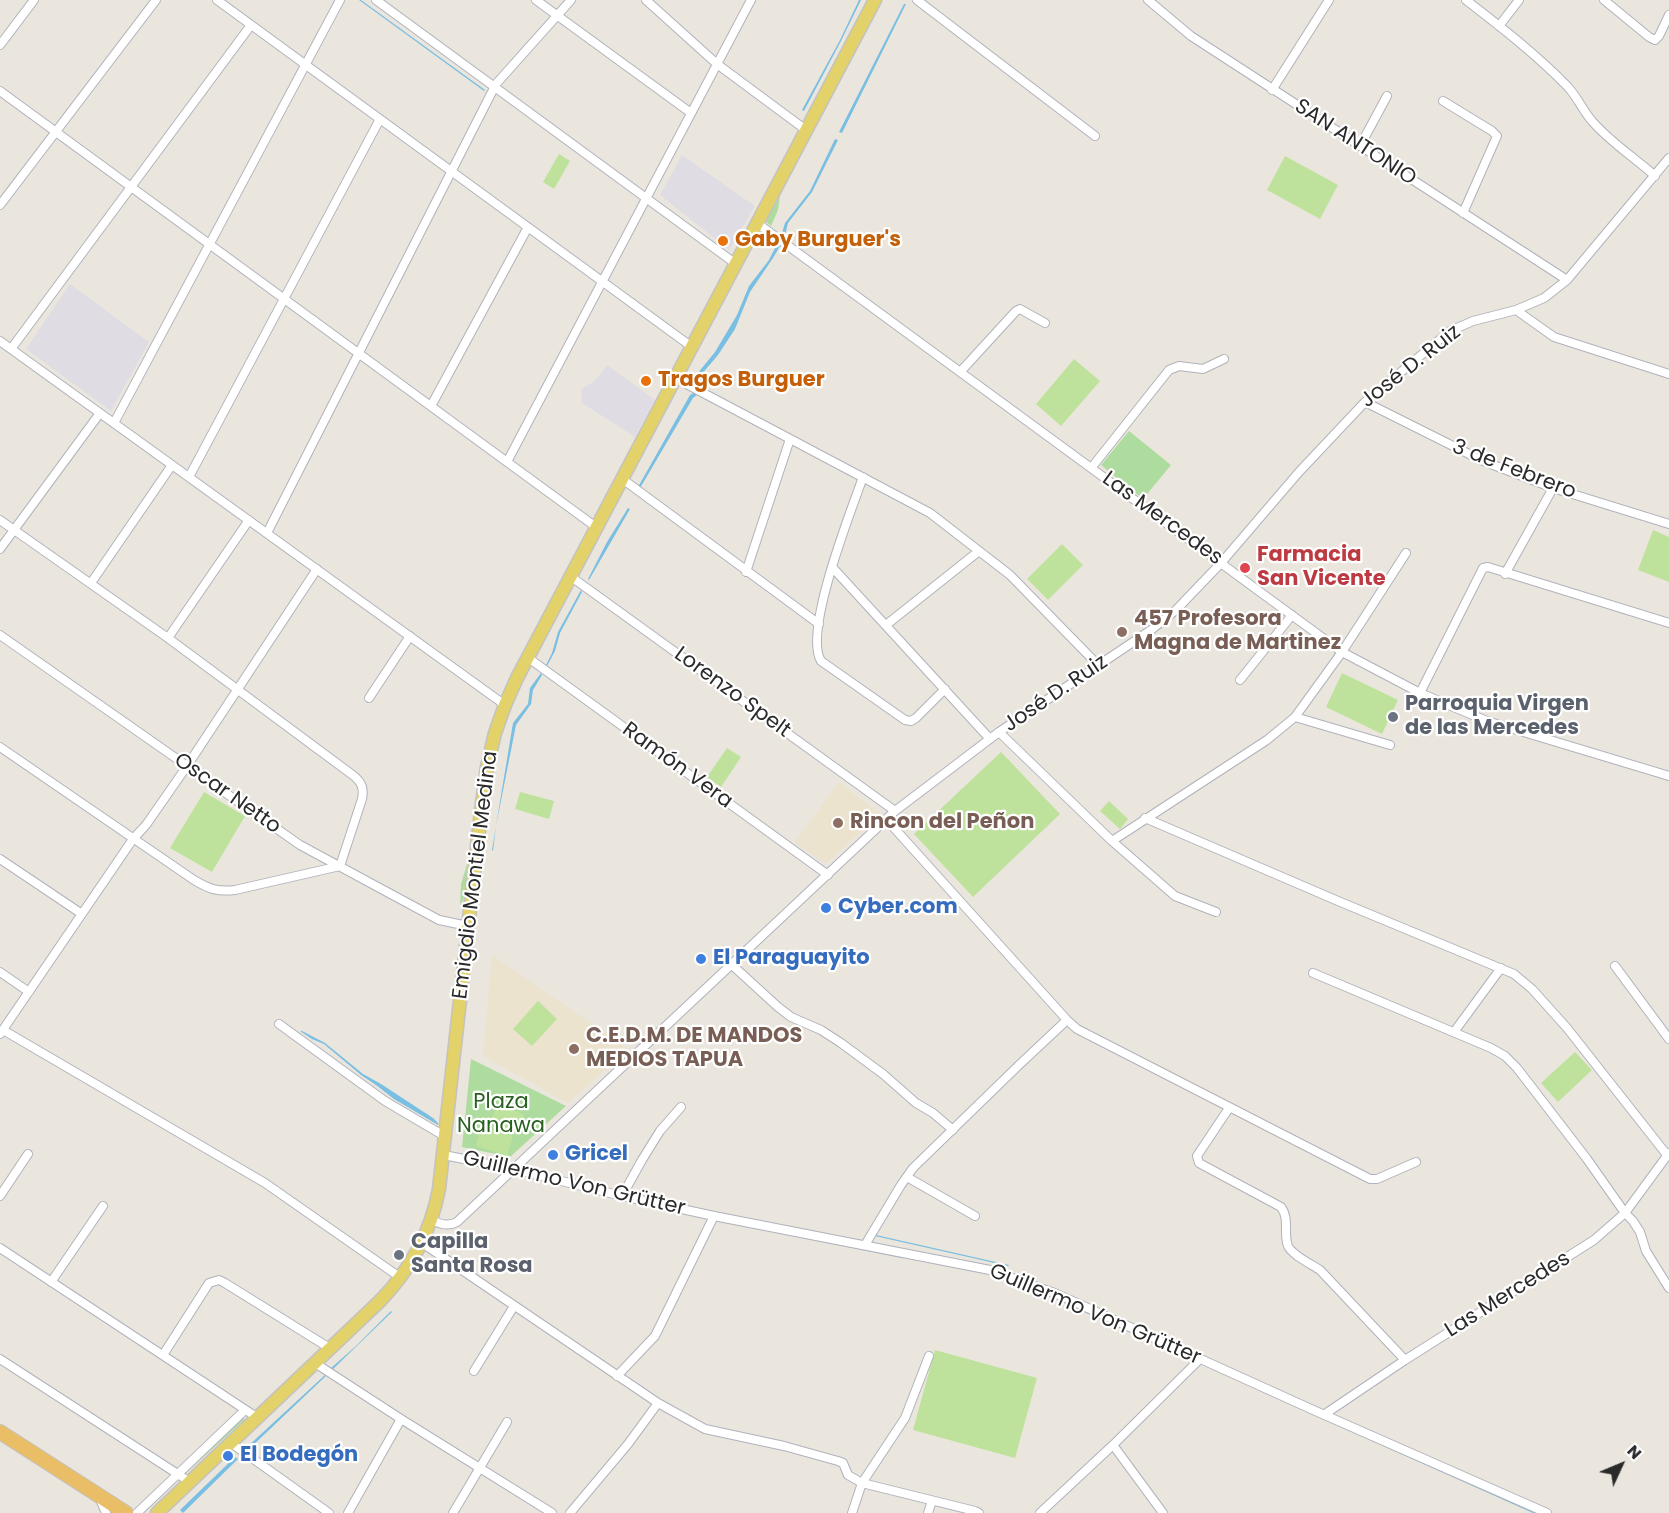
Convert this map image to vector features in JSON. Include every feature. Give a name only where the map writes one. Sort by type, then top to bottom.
[{"type":"highway","points":[[0,1432],[126,1513]]},
{"type":"main road","name":"Emigdio Montiel Medina","points":[[158,1512],[380,1301],[401,1278],[422,1243],[437,1199],[444,1155],[487,767],[505,705],[527,657],[875,0]]},
{"type":"street","points":[[0,45],[34,0]]},
{"type":"street","points":[[0,205],[156,0]]},
{"type":"street","points":[[217,0],[692,346]]},
{"type":"street","points":[[114,423],[340,0]]},
{"type":"street","points":[[376,0],[736,264]]},
{"type":"street","points":[[536,0],[691,113]]},
{"type":"street","points":[[267,533],[495,87],[571,0]]},
{"type":"street","points":[[646,0],[717,64],[806,130]]},
{"type":"street","points":[[507,462],[751,0]]},
{"type":"street","points":[[917,0],[1095,136]]},
{"type":"street","name":"SAN ANTONIO","points":[[1148,0],[1191,36],[1567,280]]},
{"type":"street","points":[[1272,90],[1329,0]]},
{"type":"street","points":[[1466,0],[1499,26],[1568,88],[1591,120],[1656,176]]},
{"type":"street","points":[[1499,26],[1519,0]]},
{"type":"street","points":[[1604,0],[1648,37],[1655,40],[1669,15]]},
{"type":"street","points":[[11,349],[251,25]]},
{"type":"street","points":[[0,91],[596,527]]},
{"type":"street","points":[[1359,146],[1387,96]]},
{"type":"street","points":[[1443,101],[1497,136],[1463,213]]},
{"type":"street","points":[[189,477],[380,119]]},
{"type":"street","name":"José D. Ruiz","points":[[431,1220],[445,1225],[457,1222],[895,811],[999,732],[1151,630],[1176,610],[1365,402],[1450,331],[1473,321],[1516,310],[1544,298],[1567,280],[1669,158]]},
{"type":"street","name":"Las Mercedes","points":[[757,223],[1342,652],[1420,693],[1486,721],[1669,776]]},
{"type":"street","points":[[431,406],[528,227]]},
{"type":"street","points":[[961,371],[1016,310],[1025,311],[1045,323]]},
{"type":"street","points":[[1516,310],[1554,337],[1669,374]]},
{"type":"street","points":[[0,341],[505,705]]},
{"type":"street","points":[[1092,467],[1169,370],[1179,366],[1203,369],[1224,359]]},
{"type":"street","points":[[675,378],[930,513],[1010,574],[1098,665]]},
{"type":"street","name":"3 de Febrero","points":[[1365,402],[1483,461],[1553,488],[1669,524]]},
{"type":"street","points":[[0,549],[100,413]]},
{"type":"street","points":[[746,572],[790,439]]},
{"type":"street","points":[[91,583],[172,465]]},
{"type":"street","points":[[863,477],[832,567],[819,624],[818,656],[821,661],[905,720],[916,718],[945,689]]},
{"type":"street","points":[[621,478],[819,624]]},
{"type":"street","points":[[1505,574],[1553,488]]},
{"type":"street","points":[[0,520],[168,638],[361,782],[363,791],[340,867],[223,891],[201,884],[0,747]]},
{"type":"street","points":[[168,638],[249,520]]},
{"type":"street","points":[[886,625],[980,550]]},
{"type":"street","points":[[1113,841],[1267,740],[1295,717],[1342,652],[1406,553]]},
{"type":"street","points":[[832,567],[990,739]]},
{"type":"street","points":[[1420,693],[1483,568],[1488,567],[1669,624]]},
{"type":"street","points":[[317,569],[187,766],[146,825],[133,839],[1,1032],[265,1183],[401,1278]]},
{"type":"street","name":"Lorenzo Spelt","points":[[570,576],[895,811]]},
{"type":"street","points":[[1240,680],[1293,615]]},
{"type":"street","name":"Oscar Netto","points":[[0,635],[300,845],[439,920],[468,926]]},
{"type":"street","points":[[369,698],[410,636]]},
{"type":"street","name":"Ramón Vera","points":[[527,657],[828,875]]},
{"type":"street","points":[[1295,717],[1390,745]]},
{"type":"street","points":[[999,732],[1113,841],[1175,896],[1216,912]]},
{"type":"street","points":[[1145,818],[1514,974],[1523,980],[1560,1020],[1668,1154]]},
{"type":"street","points":[[886,819],[1077,1029],[1370,1179],[1377,1179],[1416,1162]]},
{"type":"street","points":[[0,859],[81,914]]},
{"type":"street","points":[[731,964],[784,1012],[821,1030],[841,1043],[884,1074],[916,1103],[933,1113],[953,1130]]},
{"type":"street","points":[[1615,966],[1669,1039]]},
{"type":"street","points":[[1454,1032],[1501,968]]},
{"type":"street","points":[[0,972],[29,992]]},
{"type":"street","points":[[1313,973],[1505,1056],[1633,1221],[1640,1232],[1646,1251],[1669,1288]]},
{"type":"street","points":[[865,1245],[913,1168],[1067,1020]]},
{"type":"street","points":[[279,1024],[385,1101],[446,1137]]},
{"type":"street","points":[[622,1196],[660,1131],[681,1107]]},
{"type":"street","points":[[1229,1108],[1197,1156],[1199,1163],[1281,1207],[1286,1217],[1288,1246],[1294,1254],[1320,1270],[1405,1360]]},
{"type":"street","points":[[0,1196],[28,1154]]},
{"type":"street","name":"Las Mercedes","points":[[1325,1414],[1405,1360],[1594,1240],[1625,1213],[1668,1154]]},
{"type":"street","name":"Guillermo Von Grütter","points":[[444,1155],[714,1216],[990,1270],[1057,1294],[1547,1513]]},
{"type":"street","points":[[907,1177],[975,1216]]},
{"type":"street","points":[[51,1282],[103,1206]]},
{"type":"street","points":[[617,1376],[655,1335],[714,1216]]},
{"type":"street","points":[[422,1243],[658,1403],[705,1429],[784,1446],[841,1462],[848,1475],[862,1483],[975,1510],[979,1513]]},
{"type":"street","points":[[0,1248],[258,1418]]},
{"type":"street","points":[[163,1355],[209,1283],[219,1280],[331,1349]]},
{"type":"street","points":[[474,1371],[514,1306]]},
{"type":"street","points":[[852,1513],[862,1483],[904,1418],[929,1356]]},
{"type":"street","points":[[0,1359],[190,1482]]},
{"type":"street","points":[[1040,1513],[1200,1359]]},
{"type":"street","points":[[315,1363],[552,1513]]},
{"type":"street","points":[[570,1513],[628,1444],[658,1403]]},
{"type":"street","points":[[137,1513],[245,1410]]},
{"type":"street","points":[[348,1513],[401,1419]]},
{"type":"street","points":[[453,1513],[507,1422]]},
{"type":"street","points":[[231,1443],[329,1513]]},
{"type":"street","points":[[1113,1445],[1163,1513]]},
{"type":"street","points":[[99,1496],[106,1513]]},
{"type":"street","points":[[149,1501],[158,1512]]},
{"type":"street","points":[[928,1513],[932,1501]]},
{"type":"shaded area","points":[[682,155],[755,206],[729,250],[660,195]]},
{"type":"shaded area","points":[[70,284],[149,342],[111,411],[26,349]]},
{"type":"shaded area","points":[[607,365],[655,400],[635,437],[582,403],[581,389],[595,381]]},
{"type":"shaded area","points":[[839,782],[880,814],[826,864],[795,842]]},
{"type":"shaded area","points":[[492,955],[628,1049],[568,1103],[483,1056]]},
{"type":"green space","points":[[559,154],[570,161],[554,189],[543,182]]},
{"type":"green space","points":[[1285,156],[1338,185],[1320,219],[1267,190]]},
{"type":"green space","points":[[780,196],[778,210],[771,226],[766,221]]},
{"type":"green space","points":[[1074,359],[1100,381],[1061,426],[1036,404]]},
{"type":"green space","points":[[1129,431],[1171,465],[1143,499],[1101,465]]},
{"type":"green space","points":[[1653,530],[1669,537],[1669,582],[1638,570]]},
{"type":"green space","points":[[1062,544],[1083,565],[1048,600],[1027,579]]},
{"type":"green space","points":[[1342,673],[1398,700],[1382,734],[1326,707]]},
{"type":"green space","points":[[727,748],[741,757],[721,787],[707,777]]},
{"type":"green space","points":[[1001,752],[1060,814],[973,897],[914,834]]},
{"type":"green space","points":[[204,792],[245,816],[212,872],[170,848]]},
{"type":"green space","points":[[520,792],[554,801],[549,819],[515,809]]},
{"type":"green space","points":[[1109,801],[1128,819],[1120,829],[1100,811]]},
{"type":"green space","points":[[467,864],[467,886],[460,906],[461,884]]},
{"type":"green space","points":[[538,1001],[557,1019],[532,1046],[513,1029]]},
{"type":"green space","points":[[1575,1052],[1592,1070],[1558,1102],[1541,1083]]},
{"type":"green space","name":"Plaza Nanawa","points":[[471,1059],[566,1106],[510,1157],[462,1147]]},
{"type":"green space","points":[[499,1103],[524,1115],[516,1133],[490,1121]]},
{"type":"green space","points":[[481,1127],[513,1136],[507,1156],[476,1146]]},
{"type":"green space","points":[[935,1350],[1037,1378],[1015,1458],[913,1430]]},
{"type":"green space","points":[[243,1418],[244,1420],[185,1474],[185,1471]]},
{"type":"water","points":[[359,0],[361,0],[485,90],[484,91]]},
{"type":"water","points":[[861,0],[841,41],[804,111],[802,110],[840,40]]},
{"type":"water","points":[[906,4],[842,133],[839,132]]},
{"type":"water","points":[[835,139],[838,140],[812,192],[788,223],[785,235],[782,233],[785,223],[810,191]]},
{"type":"water","points":[[777,244],[780,246],[750,292],[735,329],[718,355],[700,376],[702,385],[699,383],[697,374],[715,352],[737,315],[749,286],[769,260]]},
{"type":"water","points":[[695,392],[698,394],[693,398],[640,488],[638,487],[690,395]]},
{"type":"water","points":[[628,508],[630,509],[589,580],[607,542]]},
{"type":"water","points":[[581,590],[582,592],[560,633],[555,651],[547,666],[558,632]]},
{"type":"water","points":[[541,673],[533,690],[531,704],[516,725],[493,851],[492,850],[513,723],[528,704],[530,688]]},
{"type":"water","points":[[300,1031],[325,1043],[363,1074],[433,1118],[438,1125],[394,1099],[324,1044]]},
{"type":"water","points":[[720,1219],[903,1257],[719,1221]]},
{"type":"water","points":[[876,1235],[1009,1265],[875,1236]]},
{"type":"water","points":[[1024,1285],[1087,1312],[1191,1360]]},
{"type":"water","points":[[392,1312],[332,1370],[331,1368]]},
{"type":"water","points":[[325,1375],[249,1449],[247,1447]]},
{"type":"water","points":[[1322,1417],[1536,1513],[1321,1418]]},
{"type":"water","points":[[235,1457],[238,1459],[183,1513],[180,1510]]},
{"type":"place","name":"Gaby Burguer's","points":[[723,241]]},
{"type":"place","name":"Tragos Burguer","points":[[646,381]]},
{"type":"place","name":"Farmacia San Vicente","points":[[1245,568]]},
{"type":"place","name":"457 Profesora Magna de Martinez","points":[[1122,632]]},
{"type":"place","name":"Parroquia Virgen de las Mercedes","points":[[1393,717]]},
{"type":"place","name":"Rincon del Peñon","points":[[838,823]]},
{"type":"place","name":"Cyber.com","points":[[826,908]]},
{"type":"place","name":"El Paraguayito","points":[[701,959]]},
{"type":"place","name":"C.E.D.M. DE MANDOS MEDIOS TAPUA","points":[[574,1049]]},
{"type":"place","name":"Gricel","points":[[553,1155]]},
{"type":"place","name":"Capilla Santa Rosa","points":[[399,1255]]},
{"type":"place","name":"El Bodegón","points":[[228,1456]]}]
